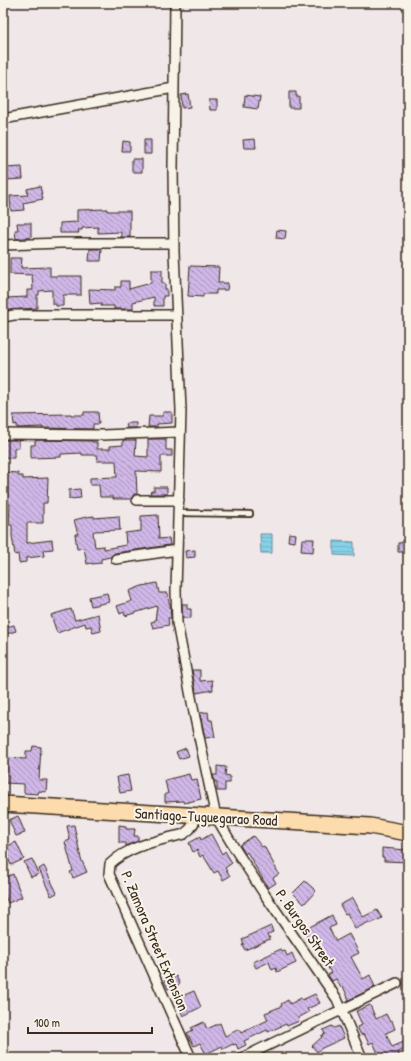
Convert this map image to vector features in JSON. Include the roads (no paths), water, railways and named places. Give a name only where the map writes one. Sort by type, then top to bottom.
[{"type":"highway","name":"Santiago-Tuguegarao Road","points":[[3,804],[370,826],[408,833]]},
{"type":"street","points":[[175,3],[173,168],[174,243],[181,410],[176,591],[178,623],[195,718],[216,817]]},
{"type":"street","points":[[3,120],[174,88]]},
{"type":"street","points":[[3,245],[61,243],[174,243]]},
{"type":"street","points":[[3,317],[14,315],[176,315]]},
{"type":"street","points":[[3,434],[102,435],[180,432]]},
{"type":"street","points":[[137,500],[179,500]]},
{"type":"street","points":[[116,559],[177,550]]},
{"type":"street","name":"P. Zamora Street Extension","points":[[191,1058],[109,874],[110,864],[118,856],[130,850],[184,834],[190,829],[198,816]]},
{"type":"street","name":"P. Burgos Street","points":[[216,817],[261,889],[337,999],[362,1058]]},
{"type":"street","points":[[242,1058],[397,983]]},
{"type":"lane","points":[[178,513],[250,514]]},
{"type":"water","points":[[260,534],[272,534],[272,553],[261,553]]},
{"type":"water","points":[[334,541],[354,542],[354,556],[334,555]]}]
